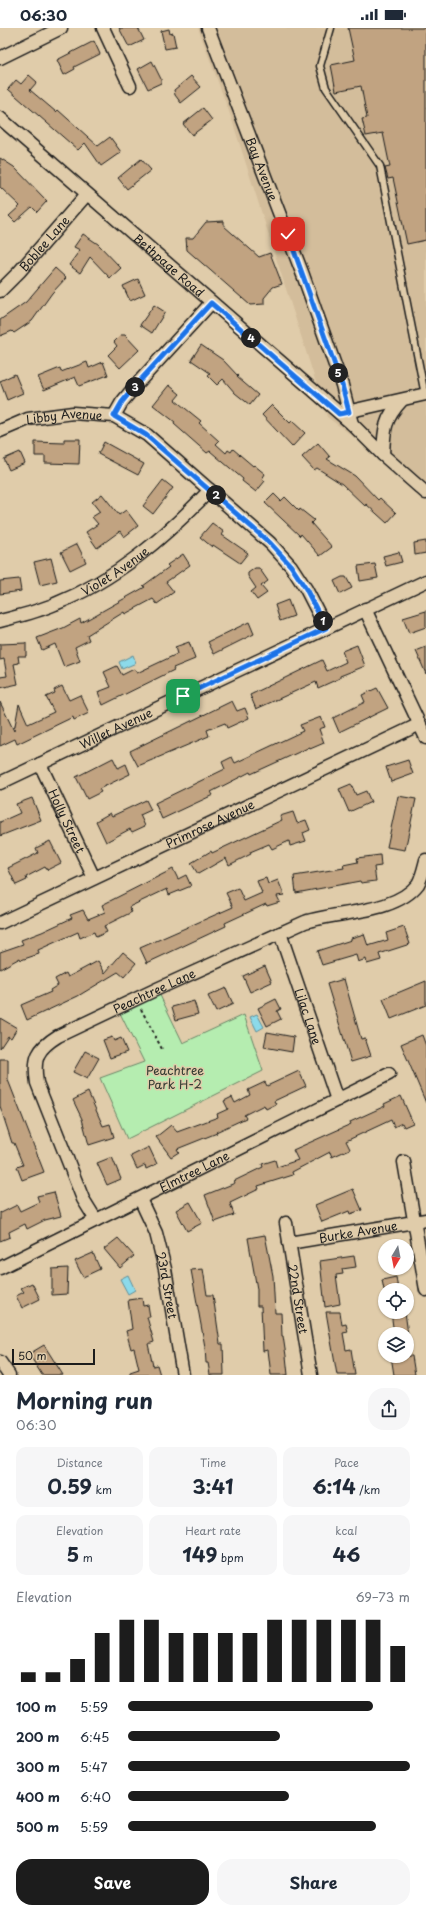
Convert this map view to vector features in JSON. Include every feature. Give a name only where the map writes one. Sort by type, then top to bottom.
[{"type":"street","points":[[0,58],[61,28]]},
{"type":"street","points":[[103,28],[130,86]]},
{"type":"street","name":"Bay Avenue","points":[[208,28],[303,275],[342,385],[344,413],[352,424],[384,456]]},
{"type":"street","name":"Bethpage Road","points":[[0,118],[211,303],[344,413]]},
{"type":"street","name":"Boblee Lane","points":[[0,291],[19,272],[87,194]]},
{"type":"street","points":[[114,416],[122,402],[136,385],[211,303]]},
{"type":"street","points":[[344,413],[426,394]]},
{"type":"street","points":[[402,400],[388,417],[384,440],[384,456],[426,493]]},
{"type":"street","name":"Libby Avenue","points":[[0,431],[28,419],[48,415],[73,413],[114,416],[146,435],[270,543],[291,566],[306,589],[326,628]]},
{"type":"street","name":"Violet Avenue","points":[[0,621],[56,604],[90,588],[118,571],[178,524],[210,490]]},
{"type":"street","name":"Willet Avenue","points":[[0,783],[426,581]]},
{"type":"street","points":[[365,609],[426,738]]},
{"type":"street","name":"Primrose Avenue","points":[[0,922],[420,724]]},
{"type":"street","name":"Holly Street","points":[[40,764],[94,878]]},
{"type":"street","name":"Peachtree Lane","points":[[96,1220],[83,1199],[37,1082],[34,1068],[43,1045],[58,1036],[136,998],[280,933],[320,917],[372,908],[391,903],[406,896],[418,884],[426,860]]},
{"type":"street","name":"Lilac Lane","points":[[280,933],[337,1100]]},
{"type":"street","name":"Elmtree Lane","points":[[0,1268],[389,1074]]},
{"type":"street","points":[[404,1162],[420,1221],[426,1290]]},
{"type":"street","name":"23rd Street","points":[[140,1199],[156,1233],[165,1269],[183,1375]]},
{"type":"street","name":"Burke Avenue","points":[[289,1243],[420,1221]]},
{"type":"street","name":"22nd Street","points":[[286,1223],[312,1375]]},
{"type":"street","points":[[0,1362],[9,1375]]},
{"type":"lane","points":[[330,28],[320,66],[326,88],[380,166],[426,394]]},
{"type":"path","points":[[136,998],[162,1049]]},
{"type":"shaded area","points":[[198,28],[426,28],[426,491],[327,417],[231,117]]},
{"type":"green space","name":"Peachtree Park H-2","points":[[157,989],[183,1043],[244,1015],[263,1071],[127,1139],[100,1078],[144,1062],[117,1007]]},
{"type":"water","points":[[133,655],[136,663],[122,669],[119,662]]},
{"type":"water","points":[[257,1014],[264,1027],[257,1031],[250,1017]]},
{"type":"water","points":[[128,1275],[135,1290],[128,1294],[120,1279]]},
{"type":"building","points":[[119,28],[138,28],[144,40],[129,47]]},
{"type":"building","points":[[348,28],[426,28],[426,240],[407,244],[393,178],[388,179],[385,168],[390,167],[383,133],[366,136],[362,119],[367,118],[361,86],[336,91],[331,65],[355,60]]},
{"type":"building","points":[[169,29],[170,34],[173,33],[176,47],[165,49],[161,31]]},
{"type":"building","points":[[94,41],[100,54],[74,67],[75,69],[64,75],[57,60]]},
{"type":"building","points":[[152,61],[161,79],[161,83],[148,89],[138,69]]},
{"type":"building","points":[[29,75],[37,82],[30,90],[56,112],[58,110],[98,146],[110,137],[121,152],[101,166],[85,143],[78,150],[8,89],[16,80],[21,84]]},
{"type":"building","points":[[191,76],[201,87],[181,103],[175,95],[174,90]]},
{"type":"building","points":[[203,108],[212,120],[192,135],[183,124]]},
{"type":"building","points":[[0,158],[14,167],[47,201],[37,212],[32,207],[15,222],[9,216],[20,206],[0,187]]},
{"type":"building","points":[[141,159],[151,170],[127,189],[118,178]]},
{"type":"building","points":[[224,221],[224,226],[259,257],[270,253],[282,284],[273,287],[264,298],[264,304],[250,305],[187,250],[186,238],[193,238],[206,222]]},
{"type":"building","points":[[83,234],[98,244],[121,268],[110,278],[90,257],[80,273],[69,265],[80,250],[74,247]]},
{"type":"building","points":[[55,268],[66,278],[52,293],[32,321],[14,333],[12,331],[0,336],[0,320],[26,302]]},
{"type":"building","points":[[138,279],[145,294],[130,301],[123,286]]},
{"type":"building","points":[[154,305],[165,312],[152,333],[140,325]]},
{"type":"building","points":[[121,335],[125,335],[139,350],[120,368],[108,355],[117,346],[114,342]]},
{"type":"building","points":[[201,345],[223,360],[238,376],[237,377],[258,395],[250,405],[235,393],[223,379],[217,385],[208,376],[210,373],[191,360]]},
{"type":"building","points":[[87,362],[89,368],[103,362],[108,375],[79,386],[75,377],[44,390],[38,377],[60,368],[61,372]]},
{"type":"building","points":[[15,374],[23,393],[7,400],[0,381]]},
{"type":"building","points":[[169,385],[180,394],[175,400],[201,421],[199,423],[219,441],[216,444],[226,453],[228,450],[231,452],[233,449],[265,474],[262,479],[265,481],[256,492],[210,451],[207,453],[174,424],[175,422],[153,405]]},
{"type":"building","points":[[272,405],[290,423],[292,421],[305,433],[292,447],[262,415]]},
{"type":"building","points":[[64,439],[80,439],[79,464],[45,463],[45,456],[35,456],[35,442],[64,443]]},
{"type":"building","points":[[104,442],[144,464],[138,475],[98,454]]},
{"type":"building","points":[[318,443],[330,457],[327,459],[355,476],[378,500],[380,498],[396,513],[387,523],[366,504],[365,506],[342,484],[317,468],[314,470],[302,457]]},
{"type":"building","points":[[20,452],[25,463],[9,470],[4,459]]},
{"type":"building","points":[[163,480],[173,488],[153,514],[143,506]]},
{"type":"building","points":[[102,494],[119,515],[126,510],[138,526],[124,537],[120,531],[97,548],[86,532],[98,524],[92,517],[100,512],[92,502]]},
{"type":"building","points":[[274,494],[281,501],[285,497],[299,511],[300,509],[314,520],[311,523],[332,547],[320,556],[301,534],[300,536],[265,503]]},
{"type":"building","points":[[212,523],[224,532],[222,535],[248,553],[240,563],[213,545],[212,547],[200,537]]},
{"type":"building","points":[[426,541],[426,553],[415,555],[414,543]]},
{"type":"building","points":[[77,544],[86,562],[70,570],[61,552]]},
{"type":"building","points":[[399,552],[402,562],[386,566],[383,556]]},
{"type":"building","points":[[183,554],[190,565],[166,582],[174,592],[157,604],[153,599],[125,614],[124,612],[87,635],[89,640],[75,647],[80,661],[64,667],[55,644],[42,650],[37,638],[63,628],[80,619],[81,623],[145,587],[143,586],[169,567],[167,565]]},
{"type":"building","points":[[51,558],[57,581],[40,585],[34,562]]},
{"type":"building","points":[[375,564],[378,578],[360,581],[358,566]]},
{"type":"building","points":[[255,568],[259,568],[268,581],[261,586],[267,593],[257,600],[251,592],[256,588],[248,576],[248,573]]},
{"type":"building","points":[[342,577],[346,577],[352,588],[340,594],[334,581]]},
{"type":"building","points":[[19,579],[21,591],[0,594],[0,581]]},
{"type":"building","points":[[288,600],[294,616],[280,621],[275,605]]},
{"type":"building","points":[[426,611],[426,627],[409,633],[403,618]]},
{"type":"building","points":[[249,622],[254,634],[214,654],[208,642]]},
{"type":"building","points":[[189,642],[195,659],[173,668],[174,670],[103,705],[98,692],[111,687],[104,672],[117,666],[122,675],[134,669],[137,673],[177,654],[175,647]]},
{"type":"building","points":[[26,643],[26,656],[18,656],[19,663],[14,664],[18,684],[0,688],[0,677],[7,676],[4,659],[0,660],[0,644]]},
{"type":"building","points":[[357,645],[365,666],[340,676],[340,678],[318,688],[316,682],[256,709],[250,695],[322,660],[327,671],[346,662],[342,651]]},
{"type":"building","points":[[426,647],[426,674],[416,651]]},
{"type":"building","points":[[62,686],[69,700],[80,695],[89,713],[74,720],[73,717],[17,744],[15,739],[0,746],[0,702],[14,731],[19,704],[28,724],[54,712],[46,697],[55,693],[54,690]]},
{"type":"building","points":[[377,688],[388,708],[339,732],[333,718],[365,702],[362,695]]},
{"type":"building","points":[[232,701],[237,711],[245,708],[249,718],[227,728],[225,723],[207,730],[209,736],[138,766],[130,751]]},
{"type":"building","points":[[321,717],[325,727],[319,729],[324,743],[310,749],[310,747],[251,774],[250,772],[211,792],[213,795],[162,819],[155,803],[225,769],[222,762],[232,757],[235,763],[303,731],[300,725]]},
{"type":"building","points":[[113,758],[118,768],[126,764],[130,774],[99,789],[101,792],[87,799],[76,777]]},
{"type":"building","points":[[408,760],[413,774],[391,782],[386,767]]},
{"type":"building","points":[[351,784],[356,795],[366,791],[371,802],[349,812],[339,789]]},
{"type":"building","points":[[398,796],[416,799],[405,850],[387,847]]},
{"type":"building","points":[[32,798],[41,820],[0,836],[0,822],[20,813],[16,804]]},
{"type":"building","points":[[146,800],[151,810],[140,815],[145,826],[132,832],[130,829],[106,842],[96,821],[110,813],[112,816]]},
{"type":"building","points":[[293,812],[297,823],[306,820],[310,830],[303,833],[306,841],[290,846],[289,841],[272,849],[269,844],[250,852],[251,854],[229,865],[226,858],[198,874],[191,863],[211,851],[212,853],[282,820],[280,816]]},
{"type":"building","points":[[50,841],[61,863],[47,870],[45,867],[26,877],[27,880],[16,885],[8,868],[38,853],[36,848]]},
{"type":"building","points":[[380,855],[381,866],[374,867],[376,881],[361,883],[360,881],[296,893],[294,876],[344,868],[343,865],[358,862],[357,858]]},
{"type":"building","points":[[173,869],[178,879],[186,875],[191,886],[169,895],[167,889],[129,907],[132,912],[104,926],[107,932],[96,937],[94,932],[80,938],[78,932],[38,950],[39,954],[21,960],[20,958],[0,969],[0,952],[23,944],[21,940],[72,918],[70,915],[83,910],[88,919],[105,912],[102,905]]},
{"type":"building","points":[[266,878],[268,884],[278,880],[284,895],[277,896],[280,902],[267,906],[266,904],[225,923],[226,926],[147,963],[140,948],[233,907],[226,893],[238,888],[244,901],[262,893],[257,881]]},
{"type":"building","points":[[404,927],[410,944],[379,954],[381,960],[367,964],[366,959],[358,962],[356,955],[322,965],[317,951],[351,940],[351,938],[364,934],[368,946],[388,940],[386,933]]},
{"type":"building","points":[[123,952],[136,963],[124,977],[118,972],[78,996],[27,1020],[21,1005],[51,992],[50,990],[58,985],[55,979],[66,973],[68,977],[98,961],[105,973]]},
{"type":"building","points":[[265,966],[272,982],[250,992],[243,976]]},
{"type":"building","points":[[344,979],[361,1039],[365,1038],[371,1056],[351,1062],[327,984]]},
{"type":"building","points":[[426,981],[426,1005],[391,1019],[383,999]]},
{"type":"building","points":[[226,988],[233,1004],[216,1012],[208,996]]},
{"type":"building","points":[[276,999],[281,1009],[277,1011],[281,1019],[267,1026],[258,1008]]},
{"type":"building","points":[[194,1001],[198,1014],[176,1020],[172,1007]]},
{"type":"building","points":[[0,1018],[17,1028],[11,1038],[8,1036],[0,1048]]},
{"type":"building","points":[[267,1032],[294,1037],[292,1052],[264,1047]]},
{"type":"building","points":[[422,1035],[426,1046],[426,1103],[401,1044]]},
{"type":"building","points":[[112,1037],[114,1041],[121,1038],[127,1052],[110,1058],[103,1040]]},
{"type":"building","points":[[85,1051],[99,1058],[87,1079],[73,1072]]},
{"type":"building","points":[[0,1059],[8,1059],[8,1080],[44,1172],[22,1180],[17,1167],[23,1165],[14,1143],[12,1143],[0,1106]]},
{"type":"building","points":[[299,1071],[306,1086],[274,1101],[276,1104],[266,1109],[264,1105],[244,1115],[246,1118],[216,1132],[217,1133],[177,1149],[179,1152],[171,1157],[156,1137],[171,1125],[177,1132],[218,1117],[217,1114],[228,1109],[224,1101],[232,1097],[235,1103],[250,1095],[248,1090],[265,1082],[267,1086]]},
{"type":"building","points":[[88,1092],[103,1126],[110,1124],[114,1137],[89,1145],[82,1119],[73,1100]]},
{"type":"building","points":[[401,1096],[413,1123],[404,1127],[402,1123],[394,1127],[391,1120],[346,1141],[350,1149],[332,1157],[330,1152],[292,1172],[293,1175],[258,1186],[259,1189],[230,1203],[234,1215],[215,1222],[205,1195],[235,1183],[234,1181],[263,1167],[262,1164],[275,1160],[277,1167],[298,1160],[293,1150],[351,1124],[350,1122],[385,1106],[384,1104]]},
{"type":"building","points":[[149,1147],[157,1164],[146,1169],[145,1165],[137,1169],[131,1156]]},
{"type":"building","points":[[112,1157],[121,1179],[107,1185],[97,1163]]},
{"type":"building","points":[[353,1189],[362,1210],[350,1214],[349,1211],[322,1222],[315,1205]]},
{"type":"building","points":[[54,1192],[61,1216],[45,1220],[27,1229],[25,1224],[9,1232],[10,1237],[0,1241],[0,1212],[1,1213],[17,1205],[20,1211],[39,1202],[37,1196]]},
{"type":"building","points":[[190,1202],[202,1223],[187,1231],[176,1210]]},
{"type":"building","points":[[265,1235],[273,1276],[275,1313],[281,1313],[282,1336],[288,1375],[271,1375],[268,1350],[263,1351],[261,1306],[257,1306],[257,1289],[248,1238]]},
{"type":"building","points":[[118,1238],[134,1256],[120,1268],[104,1249]]},
{"type":"building","points":[[93,1253],[100,1269],[83,1277],[75,1261]]},
{"type":"building","points":[[354,1256],[356,1267],[342,1269],[343,1274],[336,1275],[340,1304],[325,1307],[320,1261]]},
{"type":"building","points":[[68,1268],[67,1294],[52,1295],[52,1269]]},
{"type":"building","points":[[203,1269],[207,1295],[213,1295],[220,1344],[223,1344],[224,1375],[210,1375],[208,1363],[206,1363],[205,1347],[191,1270]]},
{"type":"building","points":[[396,1277],[397,1283],[383,1283],[382,1280]]},
{"type":"building","points":[[32,1283],[40,1299],[22,1308],[16,1296],[24,1292],[21,1288]]},
{"type":"building","points":[[142,1298],[143,1306],[148,1305],[150,1317],[147,1317],[154,1342],[148,1344],[153,1366],[157,1365],[160,1375],[130,1375],[130,1372],[139,1369],[134,1348],[131,1349],[126,1331],[132,1329],[128,1300]]},
{"type":"building","points":[[326,1312],[340,1312],[342,1325],[346,1324],[348,1332],[343,1333],[346,1350],[351,1349],[355,1375],[337,1375]]},
{"type":"building","points":[[392,1319],[406,1319],[407,1327],[393,1327]]},
{"type":"building","points":[[44,1345],[63,1375],[42,1375],[29,1354]]},
{"type":"building","points":[[392,1363],[413,1363],[415,1375],[394,1375]]},
{"type":"route","points":[[183,696],[326,628],[306,589],[291,566],[270,543],[146,435],[114,416],[122,402],[136,385],[211,303],[339,414],[349,412],[342,385],[288,234]]}]
